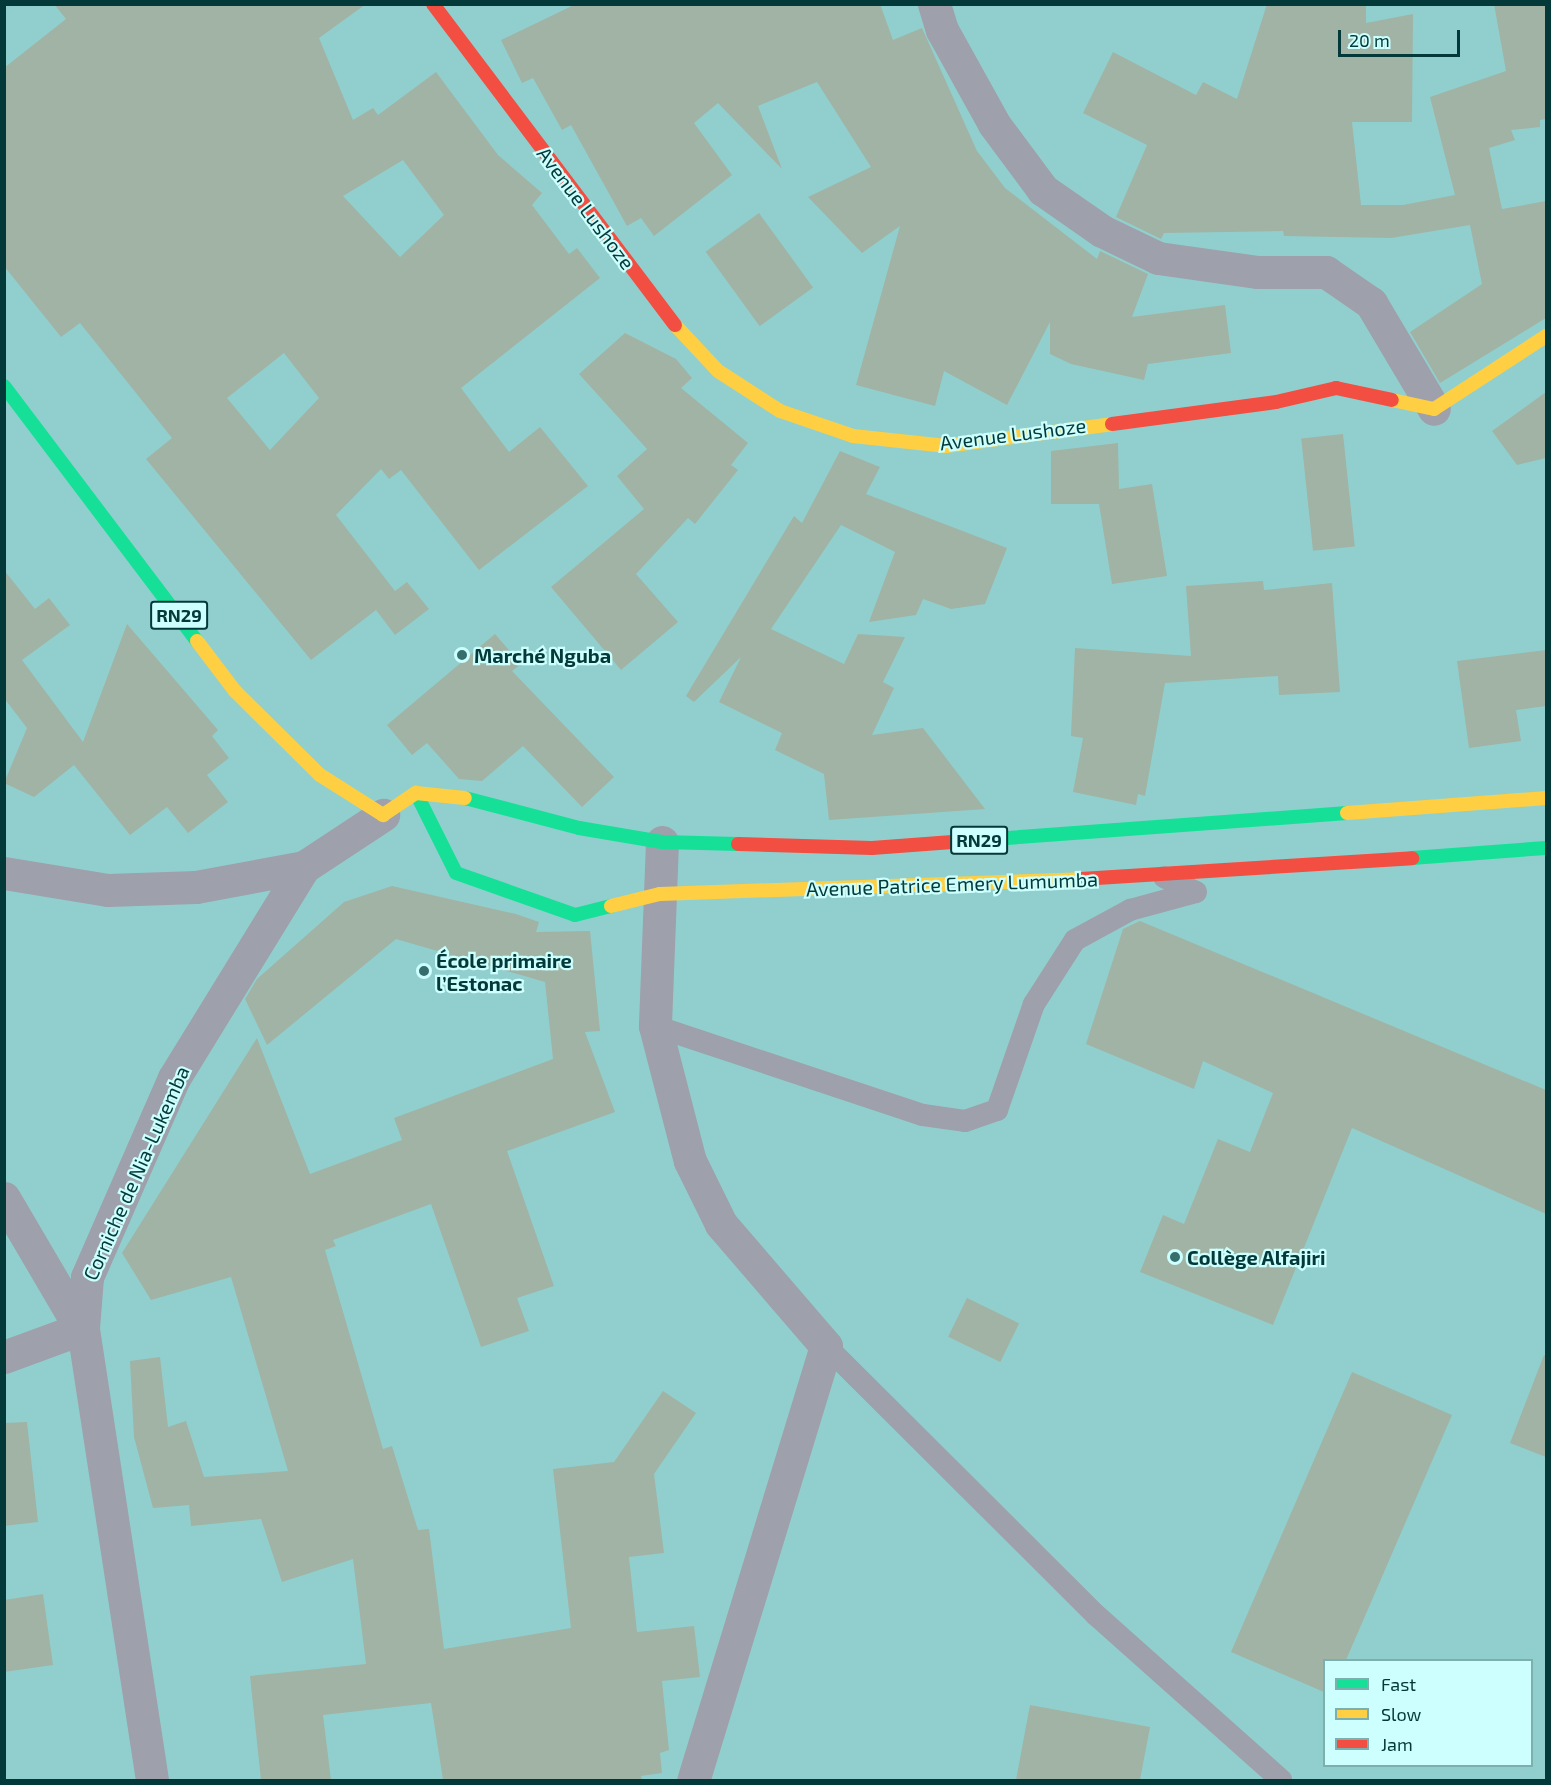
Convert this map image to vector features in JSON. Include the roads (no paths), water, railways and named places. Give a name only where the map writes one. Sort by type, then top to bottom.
[{"type":"main road","name":"Avenue Lushoze","points":[[433,4],[669,318],[718,371],[780,411],[853,436],[946,446],[1276,402],[1336,388],[1434,409]]},
{"type":"main road","points":[[1434,409],[1546,336]]},
{"type":"main road","name":"RN29","points":[[4,386],[236,691],[320,775],[383,815]]},
{"type":"main road","points":[[383,815],[416,793]]},
{"type":"main road","name":"Avenue Patrice Emery Lumumba","points":[[416,793],[490,801],[579,828],[662,842],[872,848],[1546,798]]},
{"type":"main road","name":"Avenue Patrice Emery Lumumba","points":[[416,793],[456,873],[575,915],[660,894],[1162,876],[1546,848]]},
{"type":"street","points":[[934,4],[942,30],[994,124],[1043,190],[1102,231],[1158,258],[1258,272],[1326,273],[1371,303],[1434,409]]},
{"type":"street","name":"Corniche de Nia-Lukemba","points":[[152,1780],[82,1329],[87,1277],[174,1078],[304,867],[383,815]]},
{"type":"street","points":[[662,842],[655,1026],[690,1161],[721,1224],[826,1346],[693,1780]]},
{"type":"street","points":[[4,873],[108,890],[196,887],[304,867]]},
{"type":"street","points":[[4,1198],[82,1329],[4,1357]]},
{"type":"lane","points":[[655,1026],[922,1115],[965,1121],[997,1110],[1034,1004],[1075,940],[1130,910],[1196,892],[1162,876]]},
{"type":"lane","points":[[826,1346],[1096,1615],[1281,1780]]},
{"type":"place","name":"Marché Nguba","points":[[462,655]]},
{"type":"place","name":"École primaire l’Estonac","points":[[424,971]]},
{"type":"place","name":"Collège Alfajiri","points":[[1175,1257]]}]
